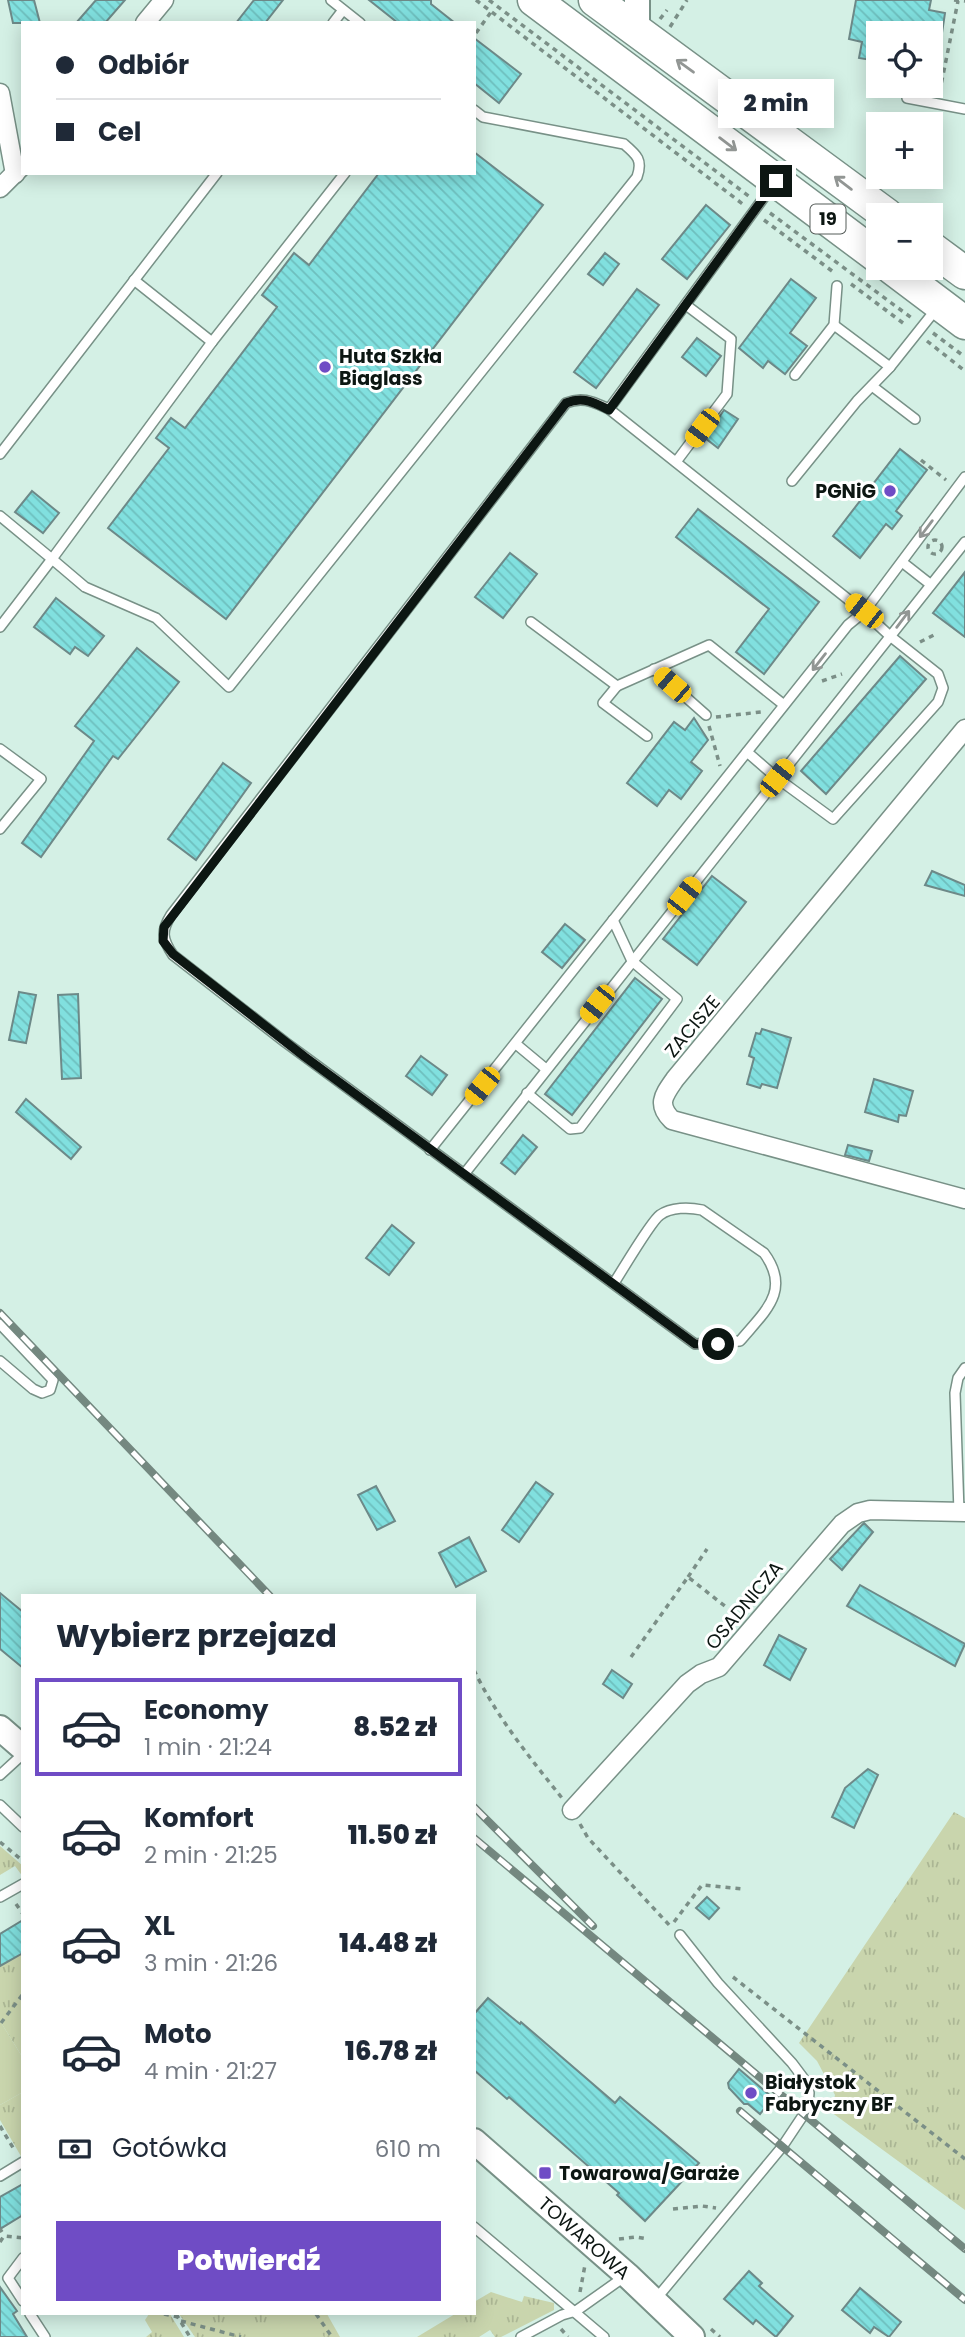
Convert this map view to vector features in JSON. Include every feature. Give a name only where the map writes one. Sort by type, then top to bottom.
[{"type":"highway","points":[[539,4],[598,3]]},
{"type":"highway","name":"19","points":[[598,3],[637,15],[799,150],[871,203]]},
{"type":"highway","name":"19","points":[[539,4],[594,39],[763,199],[866,251]]},
{"type":"highway","points":[[763,199],[799,150]]},
{"type":"highway","points":[[943,257],[965,273]]},
{"type":"highway","points":[[900,280],[927,321],[965,323]]},
{"type":"main road","points":[[0,1728],[21,1746]]},
{"type":"main road","name":"TOWAROWA","points":[[476,2143],[627,2275],[692,2337]]},
{"type":"street","points":[[147,21],[164,0]]},
{"type":"street","points":[[0,93],[19,170],[0,188]]},
{"type":"street","name":"ZACISZE","points":[[965,729],[675,1079],[662,1104],[663,1111],[672,1120],[965,1199]]},
{"type":"street","name":"OSADNICZA","points":[[572,1810],[645,1732],[669,1702],[701,1674],[719,1667],[842,1524],[858,1513],[882,1509],[962,1512]]},
{"type":"lane","points":[[331,0],[357,21]]},
{"type":"lane","points":[[335,21],[343,10]]},
{"type":"lane","points":[[912,98],[965,109]]},
{"type":"lane","points":[[0,516],[85,587],[156,618],[229,687],[637,177],[640,166],[637,157],[624,144],[483,117],[476,112]]},
{"type":"lane","points":[[0,454],[215,175]]},
{"type":"lane","points":[[0,627],[212,342],[343,175]]},
{"type":"lane","points":[[609,410],[763,199]]},
{"type":"lane","points":[[134,280],[212,342]]},
{"type":"lane","points":[[795,375],[834,325],[837,286]]},
{"type":"lane","points":[[676,463],[727,394],[731,339],[686,305]]},
{"type":"lane","points":[[792,481],[856,401],[890,367],[927,321]]},
{"type":"lane","points":[[834,325],[890,367]]},
{"type":"lane","points":[[872,386],[915,419]]},
{"type":"lane","points":[[614,1283],[659,1216],[673,1210],[691,1208],[702,1210],[764,1253],[771,1262],[776,1280],[774,1300],[740,1341],[695,1344],[464,1172],[430,1150],[173,954],[163,941],[164,927],[566,403],[576,399],[590,400],[609,410],[864,611],[890,636],[938,674],[943,688],[938,702],[834,819],[777,778],[747,752]]},
{"type":"lane","points":[[430,1150],[848,625],[864,611],[965,477]]},
{"type":"lane","points":[[464,1172],[965,542]]},
{"type":"lane","points":[[902,562],[930,584]]},
{"type":"lane","points":[[531,622],[617,686]]},
{"type":"lane","points":[[647,736],[603,703],[617,686],[709,645],[783,707]]},
{"type":"lane","points":[[654,669],[706,715]]},
{"type":"lane","points":[[0,749],[41,779],[0,829]]},
{"type":"lane","points":[[527,1093],[570,1129],[580,1128],[677,999],[632,961],[613,920]]},
{"type":"lane","points":[[516,1044],[546,1069]]},
{"type":"lane","points":[[0,1324],[53,1380],[50,1390],[42,1393],[33,1389],[0,1361]]},
{"type":"lane","points":[[962,1512],[955,1393],[958,1378],[965,1367]]},
{"type":"lane","points":[[0,1776],[21,1756]]},
{"type":"lane","points":[[0,1805],[21,1825]]},
{"type":"lane","points":[[0,1897],[21,1885]]},
{"type":"lane","points":[[653,2301],[789,2136],[804,2114],[809,2093],[807,2083],[792,2063],[718,1983],[680,1936]]},
{"type":"lane","points":[[0,2176],[21,2163]]},
{"type":"lane","points":[[476,2229],[507,2257],[580,2309],[604,2337]]},
{"type":"lane","points":[[21,2261],[8,2278],[21,2298]]},
{"type":"lane","points":[[521,2337],[562,2315],[580,2309],[627,2275]]},
{"type":"lane","points":[[31,2315],[45,2337]]},
{"type":"path","points":[[475,0],[611,104],[763,199],[838,275]]},
{"type":"path","points":[[489,0],[927,321],[965,357]]},
{"type":"path","points":[[677,17],[687,0]]},
{"type":"path","points":[[943,73],[956,0],[965,1]]},
{"type":"path","points":[[476,33],[496,6]]},
{"type":"path","points":[[611,104],[617,96]]},
{"type":"path","points":[[849,283],[927,321],[965,371]]},
{"type":"path","points":[[920,460],[948,481]]},
{"type":"path","points":[[797,689],[866,666]]},
{"type":"path","points":[[724,781],[706,715],[722,718],[783,707]]},
{"type":"path","points":[[631,1657],[707,1549]]},
{"type":"path","points":[[688,1577],[753,1628]]},
{"type":"path","points":[[476,1674],[509,1728],[572,1810],[588,1838],[680,1936]]},
{"type":"path","points":[[0,1842],[21,1859]]},
{"type":"path","points":[[670,1926],[702,1885],[742,1889]]},
{"type":"path","points":[[16,1904],[21,1911]]},
{"type":"path","points":[[724,1970],[965,2159]]},
{"type":"path","points":[[1,2023],[21,1997]]},
{"type":"path","points":[[0,2126],[13,2148]]},
{"type":"path","points":[[673,2209],[733,2206]]},
{"type":"path","points":[[0,2242],[4,2236],[21,2238]]},
{"type":"path","points":[[610,2238],[648,2239]]},
{"type":"path","points":[[580,2309],[585,2263]]},
{"type":"path","points":[[317,2315],[332,2337]]},
{"type":"path","points":[[178,2317],[190,2337]]},
{"type":"path","points":[[178,2317],[241,2337]]},
{"type":"path","points":[[559,2328],[568,2337]]},
{"type":"green space","points":[[954,1812],[965,1818],[965,2210],[831,2112],[835,2095],[817,2061],[799,2043]]},
{"type":"green space","points":[[0,1846],[21,1864],[21,1874],[15,1866],[0,1875]]},
{"type":"green space","points":[[21,1954],[21,2055],[0,2021],[0,1966]]},
{"type":"green space","points":[[0,2021],[21,2055],[21,2093],[0,2105]]},
{"type":"green space","points":[[21,2093],[21,2156],[0,2120],[0,2105]]},
{"type":"green space","points":[[491,2292],[522,2302],[524,2296],[554,2303],[554,2310],[501,2337],[495,2337],[490,2330],[479,2337],[417,2337],[453,2315],[476,2315],[476,2301]]},
{"type":"green space","points":[[148,2315],[171,2315],[184,2337],[146,2337],[152,2332],[145,2320]]},
{"type":"green space","points":[[180,2315],[328,2315],[340,2337],[195,2337]]},
{"type":"green space","points":[[296,2315],[312,2315],[324,2337],[256,2337]]},
{"type":"building","points":[[8,0],[34,0],[39,21],[13,23]]},
{"type":"building","points":[[96,0],[125,0],[107,21],[78,21]]},
{"type":"building","points":[[254,0],[283,0],[267,21],[238,21]]},
{"type":"building","points":[[369,0],[431,0],[431,4],[452,21],[395,21]]},
{"type":"building","points":[[856,0],[931,0],[929,10],[945,13],[943,26],[943,21],[866,21],[866,59],[859,58],[862,42],[849,39]]},
{"type":"building","points":[[476,40],[521,74],[499,103],[476,85]]},
{"type":"building","name":"Huta Szkła Biaglass","points":[[476,154],[543,205],[226,619],[108,528],[169,448],[156,438],[171,418],[185,428],[277,307],[262,295],[294,253],[309,265],[377,175],[476,175]]},
{"type":"building","points":[[706,205],[730,225],[687,279],[662,259]]},
{"type":"building","points":[[605,253],[619,264],[603,285],[588,274]]},
{"type":"building","points":[[791,279],[816,298],[790,333],[807,346],[785,374],[768,361],[763,368],[739,348]]},
{"type":"building","points":[[637,289],[659,305],[596,388],[574,372]]},
{"type":"building","points":[[697,338],[721,356],[706,376],[682,357]]},
{"type":"building","points":[[724,410],[738,419],[718,448],[705,438]]},
{"type":"building","name":"PGNiG","points":[[900,449],[927,470],[896,511],[902,516],[892,529],[886,524],[860,558],[833,536]]},
{"type":"building","points":[[32,491],[59,513],[43,533],[15,512]]},
{"type":"building","points":[[698,509],[819,602],[764,674],[736,652],[769,609],[676,537]]},
{"type":"building","points":[[510,553],[537,574],[503,618],[475,597]]},
{"type":"building","points":[[965,572],[965,637],[933,613]]},
{"type":"building","points":[[56,598],[104,636],[88,656],[75,647],[70,654],[34,627]]},
{"type":"building","points":[[137,648],[179,682],[118,759],[113,756],[41,857],[22,843],[94,741],[75,726]]},
{"type":"building","points":[[900,656],[926,679],[826,794],[801,771]]},
{"type":"building","points":[[694,718],[708,740],[691,762],[702,771],[681,799],[669,790],[657,806],[627,783],[674,722],[685,730]]},
{"type":"building","points":[[223,763],[251,783],[196,860],[168,839]]},
{"type":"building","points":[[932,871],[965,885],[965,896],[925,885]]},
{"type":"building","points":[[712,876],[746,902],[697,965],[663,939]]},
{"type":"building","points":[[565,924],[585,940],[562,968],[542,952]]},
{"type":"building","points":[[635,978],[662,999],[572,1115],[545,1094]]},
{"type":"building","points":[[19,992],[36,995],[26,1043],[9,1040]]},
{"type":"building","points":[[78,994],[81,1078],[62,1079],[58,995]]},
{"type":"building","points":[[762,1029],[791,1038],[777,1088],[762,1084],[760,1088],[747,1084],[754,1058],[749,1056],[756,1033],[760,1034]]},
{"type":"building","points":[[421,1056],[447,1075],[432,1095],[406,1076]]},
{"type":"building","points":[[874,1079],[913,1091],[906,1116],[899,1115],[898,1122],[865,1112]]},
{"type":"building","points":[[26,1099],[81,1147],[71,1159],[16,1112]]},
{"type":"building","points":[[523,1135],[537,1147],[515,1174],[501,1163]]},
{"type":"building","points":[[848,1145],[872,1151],[869,1161],[845,1155]]},
{"type":"building","points":[[392,1225],[414,1243],[389,1275],[366,1258]]},
{"type":"building","points":[[536,1482],[553,1494],[519,1542],[502,1530]]},
{"type":"building","points":[[376,1486],[395,1521],[377,1530],[358,1495]]},
{"type":"building","points":[[864,1523],[873,1532],[842,1570],[830,1559]]},
{"type":"building","points":[[469,1537],[486,1571],[456,1587],[439,1553]]},
{"type":"building","points":[[860,1585],[965,1644],[955,1666],[847,1606]]},
{"type":"building","points":[[0,1593],[21,1610],[21,1666],[0,1649]]},
{"type":"building","points":[[779,1635],[806,1649],[790,1680],[764,1665]]},
{"type":"building","points":[[612,1670],[632,1684],[623,1698],[603,1684]]},
{"type":"building","points":[[868,1769],[878,1775],[854,1828],[832,1817],[845,1788]]},
{"type":"building","points":[[707,1897],[719,1908],[709,1919],[696,1908]]},
{"type":"building","points":[[21,1921],[21,1954],[0,1966],[0,1934]]},
{"type":"building","points":[[488,1998],[520,2024],[521,2022],[615,2103],[620,2097],[699,2163],[645,2221],[617,2195],[619,2193],[476,2072],[476,2012]]},
{"type":"building","name":"Białystok Fabryczny BF","points":[[739,2069],[773,2098],[760,2114],[748,2104],[744,2104],[729,2088],[728,2083]]},
{"type":"building","points":[[21,2185],[21,2216],[0,2229],[0,2197]]},
{"type":"building","points":[[749,2271],[762,2283],[759,2286],[793,2316],[776,2337],[756,2320],[753,2324],[724,2299]]},
{"type":"building","points":[[0,2287],[17,2311],[13,2314],[27,2337],[0,2337]]},
{"type":"building","points":[[860,2288],[901,2322],[889,2337],[874,2327],[870,2333],[842,2310]]},
{"type":"railway","points":[[0,1313],[268,1594]]},
{"type":"railway","points":[[476,1809],[593,1926]]},
{"type":"railway","points":[[476,1840],[965,2249]]},
{"type":"railway","points":[[740,2111],[965,2300]]},
{"type":"place","name":"Huta Szkła Biaglass","points":[[325,367]]},
{"type":"place","name":"PGNiG","points":[[890,491]]},
{"type":"place","name":"Białystok Fabryczny BF","points":[[751,2093]]},
{"type":"place","name":"Towarowa/Garaże","points":[[545,2173]]},
{"type":"route","points":[[718,1344],[695,1344],[285,1041],[173,954],[163,941],[164,927],[171,915],[566,403],[576,399],[590,400],[609,410],[776,181]]}]
